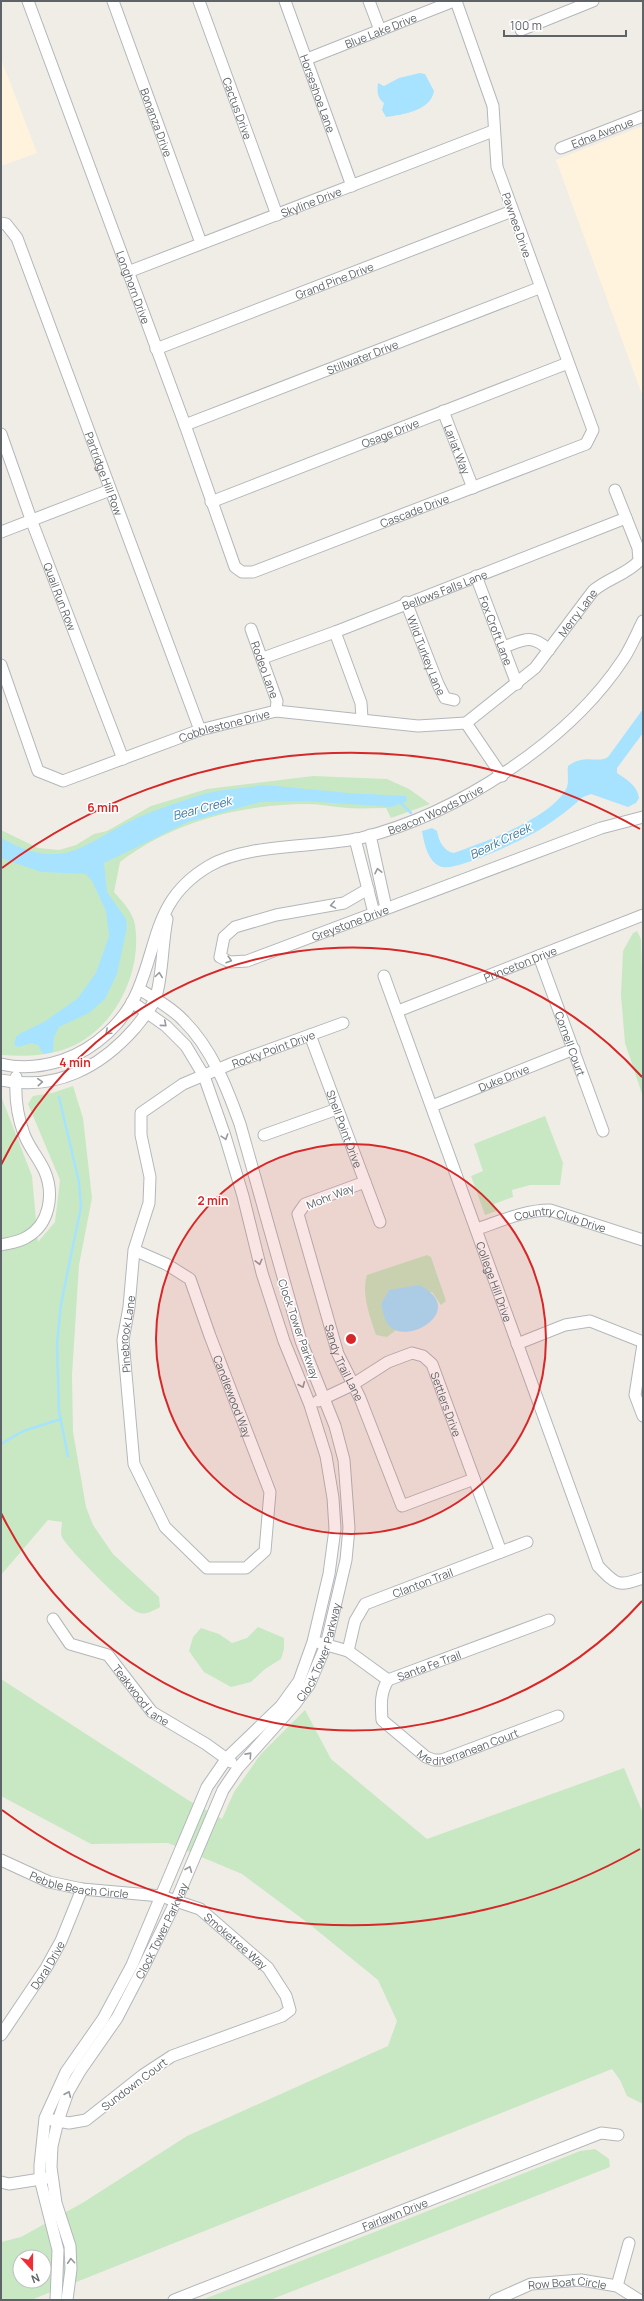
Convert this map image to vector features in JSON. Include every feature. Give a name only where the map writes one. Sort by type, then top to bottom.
[{"type":"street","name":"Longhorn Drive","points":[[28,1],[185,425],[235,567],[242,572]]},
{"type":"street","name":"Bonanza Drive","points":[[113,1],[201,243]]},
{"type":"street","name":"Cactus Drive","points":[[199,1],[277,215]]},
{"type":"street","name":"Horseshoe Lane","points":[[285,1],[352,186]]},
{"type":"street","points":[[369,1],[380,30]]},
{"type":"street","name":"Blue Lake Drive","points":[[307,59],[455,1]]},
{"type":"street","name":"Pawnee Drive","points":[[455,1],[493,106],[493,131],[497,167],[539,288],[593,430],[586,444]]},
{"type":"street","points":[[521,30],[593,1]]},
{"type":"street","name":"Edna Avenue","points":[[561,148],[643,116]]},
{"type":"street","name":"Skyline Drive","points":[[128,272],[493,131]]},
{"type":"street","name":"Grand Pine Drive","points":[[156,349],[512,211]]},
{"type":"street","name":"Partridge Hill Row","points":[[1,223],[6,224],[17,238],[200,730]]},
{"type":"street","name":"Stillwater Drive","points":[[185,425],[539,288]]},
{"type":"street","name":"Osage Drive","points":[[211,502],[568,363]]},
{"type":"street","name":"Lariat Way","points":[[443,411],[473,488]]},
{"type":"street","name":"Quail Run Row","points":[[1,434],[32,522],[123,759]]},
{"type":"street","name":"Cascade Drive","points":[[242,572],[253,572],[586,444]]},
{"type":"street","points":[[1,532],[32,522],[110,490]]},
{"type":"street","name":"Merry Lane","points":[[466,723],[517,684],[535,668],[593,591],[604,581],[629,571],[639,561],[638,548],[615,490]]},
{"type":"street","name":"Bellows Falls Lane","points":[[263,658],[335,632],[406,602],[626,518]]},
{"type":"street","name":"Fox Croft Lane","points":[[476,576],[517,684]]},
{"type":"street","name":"Wild Turkey Lane","points":[[406,602],[438,684],[445,698],[454,700]]},
{"type":"street","name":"Beacon Woods Drive","points":[[132,1002],[139,989],[154,937],[171,901],[186,883],[210,865],[242,853],[304,847],[370,835],[433,812],[502,776],[537,749],[571,719],[600,689],[624,658],[643,621]]},
{"type":"street","name":"Rodeo Lane","points":[[251,629],[263,658],[277,701],[276,711]]},
{"type":"street","points":[[335,632],[360,703],[362,718]]},
{"type":"street","points":[[504,647],[527,638],[539,640],[549,650]]},
{"type":"street","name":"Cobblestone Drive","points":[[1,665],[38,771],[63,781],[200,730],[276,711],[362,718],[418,726],[466,723]]},
{"type":"street","points":[[466,723],[502,776]]},
{"type":"street","name":"Greystone Drive","points":[[368,889],[344,903],[276,915],[235,927],[224,937],[220,956],[230,962],[247,961],[601,828],[643,817]]},
{"type":"street","points":[[370,835],[386,908]]},
{"type":"street","points":[[355,838],[374,913]]},
{"type":"street","name":"Beacon Woods Drive","points":[[147,1012],[155,999],[163,942],[171,901]]},
{"type":"street","name":"Princeton Drive","points":[[398,1011],[643,915]]},
{"type":"street","name":"Cornell Court","points":[[539,956],[603,1132]]},
{"type":"street","name":"College Hill Drive","points":[[384,976],[398,1011],[598,1566],[614,1582],[625,1584],[643,1578]]},
{"type":"street","name":"Clock Tower Parkway","points":[[67,2300],[71,2269],[70,2246],[56,2203],[53,2178],[52,2146],[58,2121],[68,2092],[80,2071],[117,2018],[176,1901],[223,1790],[238,1768],[309,1685],[326,1645],[346,1560],[349,1528],[344,1460],[335,1426],[300,1342],[240,1124],[229,1094],[198,1037],[184,1020],[139,989]]},
{"type":"street","points":[[1,1064],[16,1068],[50,1064],[70,1057],[91,1046],[114,1026],[132,1002]]},
{"type":"street","name":"Clock Tower Parkway","points":[[56,2300],[58,2250],[40,2179],[40,2164],[45,2118],[66,2072],[103,2019],[132,1965],[207,1787],[227,1758],[281,1706],[299,1681],[313,1642],[329,1574],[335,1529],[333,1498],[326,1456],[310,1405],[284,1341],[262,1273],[228,1143],[204,1076],[186,1046],[166,1026],[132,1002]]},
{"type":"street","points":[[1,1080],[16,1083],[53,1081],[77,1073],[101,1060],[126,1038],[147,1012]]},
{"type":"street","name":"Rocky Point Drive","points":[[204,1076],[343,1023]]},
{"type":"street","name":"Shell Point Drive","points":[[310,1035],[336,1109],[380,1222]]},
{"type":"street","name":"Duke Drive","points":[[432,1106],[574,1049]]},
{"type":"street","points":[[1,1245],[23,1239],[34,1232],[45,1216],[50,1202],[49,1184],[44,1170],[28,1143],[21,1125],[16,1100],[16,1068]]},
{"type":"street","name":"Pinebrook Lane","points":[[204,1076],[183,1084],[141,1113],[141,1135],[150,1177],[149,1203],[134,1250],[129,1307],[123,1340],[134,1464],[165,1527],[207,1568],[246,1568]]},
{"type":"street","points":[[264,1135],[336,1109]]},
{"type":"street","name":"Mohr Way","points":[[298,1214],[305,1204],[365,1182]]},
{"type":"street","name":"Country Club Drive","points":[[477,1229],[536,1210],[550,1210],[643,1240]]},
{"type":"street","name":"Sandy Trail Lane","points":[[298,1214],[313,1261],[326,1316],[338,1354],[352,1385],[360,1398],[402,1506],[474,1479]]},
{"type":"street","name":"Candlewood Way","points":[[134,1250],[166,1264],[190,1279],[210,1336],[270,1492],[265,1551],[246,1568]]},
{"type":"street","points":[[517,1344],[565,1325],[590,1321],[643,1343],[635,1395],[643,1416]]},
{"type":"street","name":"Settlers Drive","points":[[310,1405],[352,1385],[388,1362],[412,1353],[423,1356],[432,1364],[501,1552]]},
{"type":"street","name":"Clanton Trail","points":[[348,1651],[355,1621],[365,1604],[528,1542]]},
{"type":"street","name":"Teakwood Lane","points":[[53,1619],[70,1644],[108,1655],[120,1668],[152,1712],[227,1758],[238,1768]]},
{"type":"street","name":"Santa Fe Trail","points":[[313,1642],[348,1651],[388,1680],[549,1620]]},
{"type":"street","name":"Mediterranean Court","points":[[388,1680],[383,1688],[380,1700],[382,1720],[426,1756],[434,1760],[442,1760],[558,1716]]},
{"type":"street","name":"Pebble Beach Circle","points":[[1,1860],[49,1882],[82,1889],[161,1896]]},
{"type":"street","name":"Doral Drive","points":[[1,2035],[46,1968],[61,1941],[82,1889]]},
{"type":"street","name":"Smoketree Way","points":[[161,1896],[200,1909],[268,1968],[286,1996],[290,2010]]},
{"type":"street","name":"Sundown Court","points":[[45,2118],[69,2123],[86,2120],[143,2075],[172,2056],[282,2016],[290,2010]]},
{"type":"street","name":"Fairlawn Drive","points":[[174,2300],[601,2133],[618,2135]]},
{"type":"street","points":[[1,2182],[9,2184],[53,2178]]},
{"type":"street","points":[[617,2286],[629,2243]]},
{"type":"street","name":"Row Boat Circle","points":[[495,2300],[531,2284],[581,2280],[617,2286],[638,2300]]},
{"type":"shaded area","points":[[1,59],[37,153],[1,166]]},
{"type":"shaded area","points":[[643,126],[643,397],[556,160]]},
{"type":"green space","points":[[313,776],[387,779],[409,789],[430,804],[391,818],[386,808],[342,808],[318,804],[258,807],[209,818],[185,826],[140,848],[120,862],[114,892],[127,907],[134,920],[136,943],[130,978],[114,1010],[103,1024],[90,1036],[66,1049],[39,1055],[1,1055],[1,830],[38,848],[59,850],[76,845],[94,834],[107,831],[151,806],[207,789]]},
{"type":"green space","points":[[637,931],[641,939],[643,1097],[625,1043],[621,995],[623,951],[633,933]]},
{"type":"green space","points":[[73,1086],[83,1118],[92,1198],[79,1265],[72,1375],[73,1432],[86,1507],[93,1525],[113,1554],[159,1597],[160,1607],[146,1613],[137,1612],[131,1608],[74,1553],[61,1535],[62,1522],[48,1520],[1,1575],[1,1096],[32,1176],[38,1242],[55,1222],[60,1180],[28,1104],[33,1096],[52,1093]]},
{"type":"green space","points":[[545,1116],[563,1163],[560,1185],[530,1185],[512,1190],[513,1197],[494,1204],[496,1211],[485,1215],[471,1176],[483,1171],[474,1144]]},
{"type":"green space","points":[[427,1255],[431,1257],[446,1301],[441,1305],[432,1292],[381,1304],[388,1322],[396,1330],[387,1337],[376,1335],[366,1298],[365,1282],[367,1275]]},
{"type":"green space","points":[[258,1627],[284,1638],[284,1649],[281,1659],[265,1669],[251,1682],[231,1687],[204,1672],[189,1651],[193,1637],[201,1628],[219,1634],[232,1643],[247,1638]]},
{"type":"green space","points":[[1,1679],[188,1800],[222,1819],[234,1792],[261,1754],[305,1710],[331,1759],[427,1839],[624,1768],[643,1813],[643,2104],[627,2096],[620,2080],[612,2069],[31,2300],[1,2300],[1,2242],[21,2237],[84,2202],[187,2136],[388,2046],[397,2021],[378,1980],[308,1923],[242,1874],[168,1843],[91,1844],[1,1796]]},
{"type":"green space","points":[[595,2149],[609,2159],[610,2167],[270,2300],[202,2300],[580,2151]]},
{"type":"water","points":[[420,73],[425,74],[434,91],[432,98],[414,111],[386,117],[382,110],[384,103],[378,94],[378,83],[384,86],[399,78]]},
{"type":"water","name":"Beark Creek","points":[[643,709],[643,733],[617,768],[617,773],[631,783],[638,793],[639,798],[636,803],[628,807],[591,794],[583,797],[549,824],[536,832],[477,859],[450,867],[442,867],[437,865],[430,857],[422,831],[432,828],[437,831],[444,848],[454,853],[517,827],[548,808],[560,798],[567,787],[568,766],[580,760],[600,760],[608,757]]},
{"type":"water","points":[[265,785],[348,793],[406,796],[407,801],[392,807],[305,801],[260,802],[188,822],[104,863],[107,892],[126,919],[127,927],[117,974],[105,999],[89,1013],[59,1027],[54,1037],[53,1052],[43,1054],[38,1045],[32,1043],[18,1047],[14,1045],[16,1037],[21,1033],[44,1022],[77,999],[96,973],[109,936],[106,911],[92,881],[86,874],[41,872],[1,858],[1,838],[24,849],[44,854],[61,854],[76,850],[124,824],[184,800],[208,793]]},
{"type":"water","points":[[419,1285],[432,1294],[437,1303],[437,1312],[432,1320],[425,1326],[404,1332],[395,1330],[389,1326],[385,1319],[381,1304],[389,1290]]},
{"type":"waterway","name":"Bear Creek","points":[[400,802],[411,813]]},
{"type":"waterway","points":[[59,1097],[79,1182],[81,1207],[61,1304],[57,1343],[59,1412],[68,1456]]},
{"type":"waterway","points":[[1,1444],[23,1431],[61,1419]]}]
